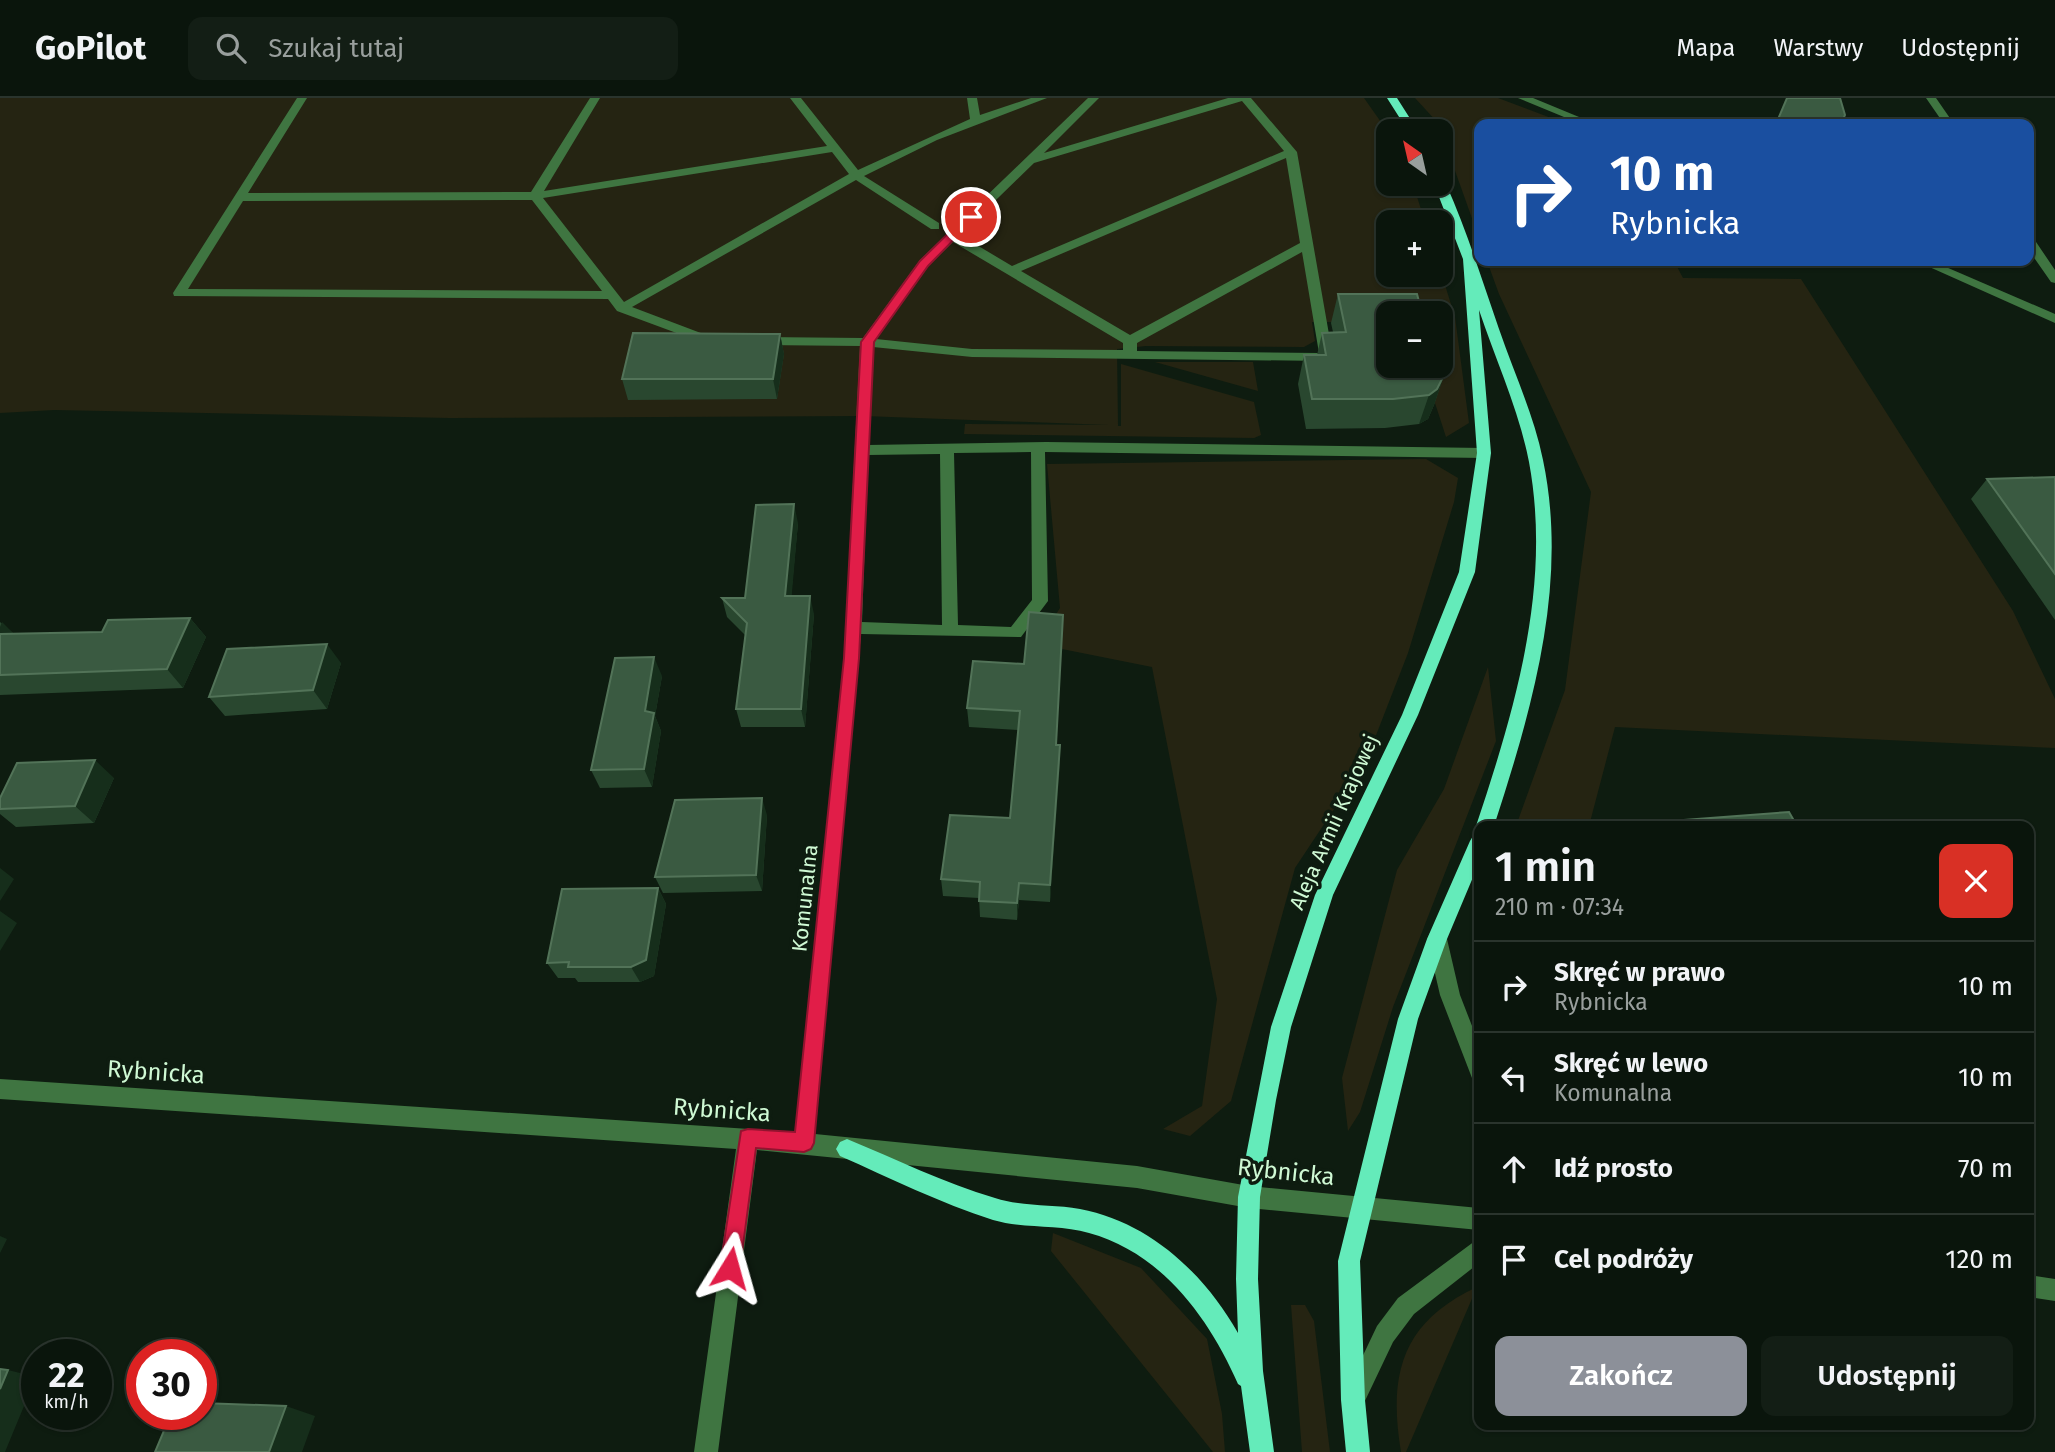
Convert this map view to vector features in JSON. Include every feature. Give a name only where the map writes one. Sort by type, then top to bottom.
[{"type":"main road","points":[[1392,98],[1405,119]]},
{"type":"main road","name":"Aleja Armii Krajowej","points":[[1445,196],[1536,459],[1543,532],[1541,594],[1532,654],[1505,764],[1487,821]]},
{"type":"main road","name":"Aleja Armii Krajowej","points":[[1262,1452],[1255,1400],[1247,1279],[1249,1197],[1281,1027],[1324,895],[1410,715],[1467,572],[1484,453],[1469,260]]},
{"type":"main road","points":[[1358,1452],[1353,1400],[1349,1261],[1404,1031],[1437,939],[1474,853]]},
{"type":"main road","points":[[847,1149],[997,1210],[1090,1222],[1141,1245],[1179,1273],[1200,1294],[1234,1344],[1255,1400]]},
{"type":"street","points":[[302,98],[179,293],[612,295]]},
{"type":"street","points":[[536,196],[594,98]]},
{"type":"street","points":[[794,98],[857,176],[935,226]]},
{"type":"street","points":[[972,98],[975,120]]},
{"type":"street","points":[[622,308],[857,176],[975,120],[1042,98]]},
{"type":"street","points":[[867,342],[924,263],[1094,98]]},
{"type":"street","points":[[1028,161],[1240,98]]},
{"type":"street","points":[[748,341],[867,342],[972,353],[1130,348],[1326,357],[1291,152],[1245,98]]},
{"type":"street","points":[[1523,98],[1577,119]]},
{"type":"street","points":[[1931,98],[1946,119]]},
{"type":"street","points":[[240,197],[536,196],[835,148]]},
{"type":"street","points":[[1009,272],[1291,152]]},
{"type":"street","points":[[536,196],[622,308],[709,341],[722,341]]},
{"type":"street","points":[[952,236],[1130,348]]},
{"type":"street","points":[[1130,348],[1307,244]]},
{"type":"street","points":[[2034,248],[2055,279]]},
{"type":"street","points":[[1933,266],[2055,319]]},
{"type":"street","name":"Komunalna","points":[[804,1143],[852,658],[867,342]]},
{"type":"street","points":[[861,450],[1038,448],[1484,453]]},
{"type":"street","points":[[853,628],[1015,633],[1040,601],[1038,448]]},
{"type":"street","points":[[947,451],[950,631]]},
{"type":"street","points":[[1437,939],[1450,996],[1474,1058]]},
{"type":"street","name":"Rybnicka","points":[[0,1089],[748,1138],[1137,1177],[1249,1197],[1362,1205],[1474,1218]]},
{"type":"street","points":[[706,1452],[748,1138]]},
{"type":"street","points":[[1353,1400],[1385,1334],[1406,1306],[1474,1253]]},
{"type":"street","points":[[2034,1287],[2055,1290]]},
{"type":"shaded area","points":[[0,98],[1364,98],[1379,119],[1376,119],[1376,196],[1417,196],[1421,210],[1376,210],[1376,287],[1446,287],[1450,301],[1376,301],[1376,322],[1312,322],[1315,341],[1304,347],[1146,346],[1117,349],[1118,426],[1121,426],[1121,364],[1254,402],[1261,435],[1254,438],[964,434],[965,424],[1109,425],[864,416],[450,418],[54,410],[0,413]]},
{"type":"shaded area","points":[[1415,98],[1498,98],[1554,119],[1474,119],[1474,224],[1453,165],[1453,119],[1434,119]]},
{"type":"shaded area","points":[[1489,266],[1677,266],[1683,278],[1801,279],[2013,611],[2055,699],[2055,748],[1615,727],[1590,821],[1518,821],[1565,690],[1591,492],[1499,294]]},
{"type":"shaded area","points":[[1453,311],[1469,423],[1446,437],[1427,378],[1453,378]]},
{"type":"shaded area","points":[[1155,362],[1253,362],[1258,391]]},
{"type":"shaded area","points":[[1426,459],[1458,478],[1454,502],[1408,653],[1366,761],[1295,868],[1231,1101],[1190,1136],[1163,1129],[1202,1106],[1217,999],[1152,667],[1037,644],[1060,608],[1047,464]]},
{"type":"shaded area","points":[[1488,667],[1496,741],[1393,1007],[1360,1112],[1348,1131],[1342,1078],[1397,870],[1444,789]]},
{"type":"shaded area","points":[[1053,1233],[1141,1268],[1207,1339],[1222,1414],[1225,1452],[1213,1452],[1051,1251]]},
{"type":"shaded area","points":[[1474,1289],[1406,1452],[1401,1452],[1397,1398],[1406,1353],[1417,1334],[1432,1317]]},
{"type":"shaded area","points":[[1291,1305],[1305,1305],[1314,1321],[1330,1452],[1302,1452]]},
{"type":"building","points":[[1787,98],[1840,98],[1845,115],[1843,119],[1778,119]]},
{"type":"building","points":[[1338,294],[1417,294],[1419,301],[1376,301],[1376,378],[1442,378],[1437,389],[1429,395],[1393,399],[1312,399],[1304,355],[1326,355],[1322,333],[1346,332]]},
{"type":"building","points":[[633,333],[780,334],[773,379],[622,379]]},
{"type":"building","points":[[2055,477],[2055,574],[1987,479]]},
{"type":"building","points":[[794,504],[785,596],[810,596],[801,709],[736,709],[747,623],[722,598],[745,598],[756,505]]},
{"type":"building","points":[[1029,612],[1063,615],[1056,745],[1060,745],[1050,885],[1019,883],[1017,903],[979,901],[980,882],[941,879],[950,815],[1010,818],[1020,711],[967,708],[973,661],[1024,664]]},
{"type":"building","points":[[190,618],[167,669],[0,675],[0,634],[102,632],[108,620]]},
{"type":"building","points":[[327,644],[313,690],[209,697],[227,649]]},
{"type":"building","points":[[654,657],[645,711],[654,713],[644,769],[591,770],[615,658]]},
{"type":"building","points":[[95,760],[75,806],[0,809],[0,798],[17,763]]},
{"type":"building","points":[[762,798],[756,875],[655,877],[675,800]]},
{"type":"building","points":[[1789,812],[1794,821],[1686,821]]},
{"type":"building","points":[[658,888],[646,960],[631,967],[568,967],[569,962],[547,963],[562,889]]},
{"type":"building","points":[[0,1369],[8,1370],[0,1389]]},
{"type":"building","points":[[217,1404],[286,1406],[269,1452],[155,1452],[164,1430],[217,1430]]},
{"type":"route","points":[[730,1268],[748,1138],[804,1143],[852,658],[867,342],[924,263],[971,217]]}]
